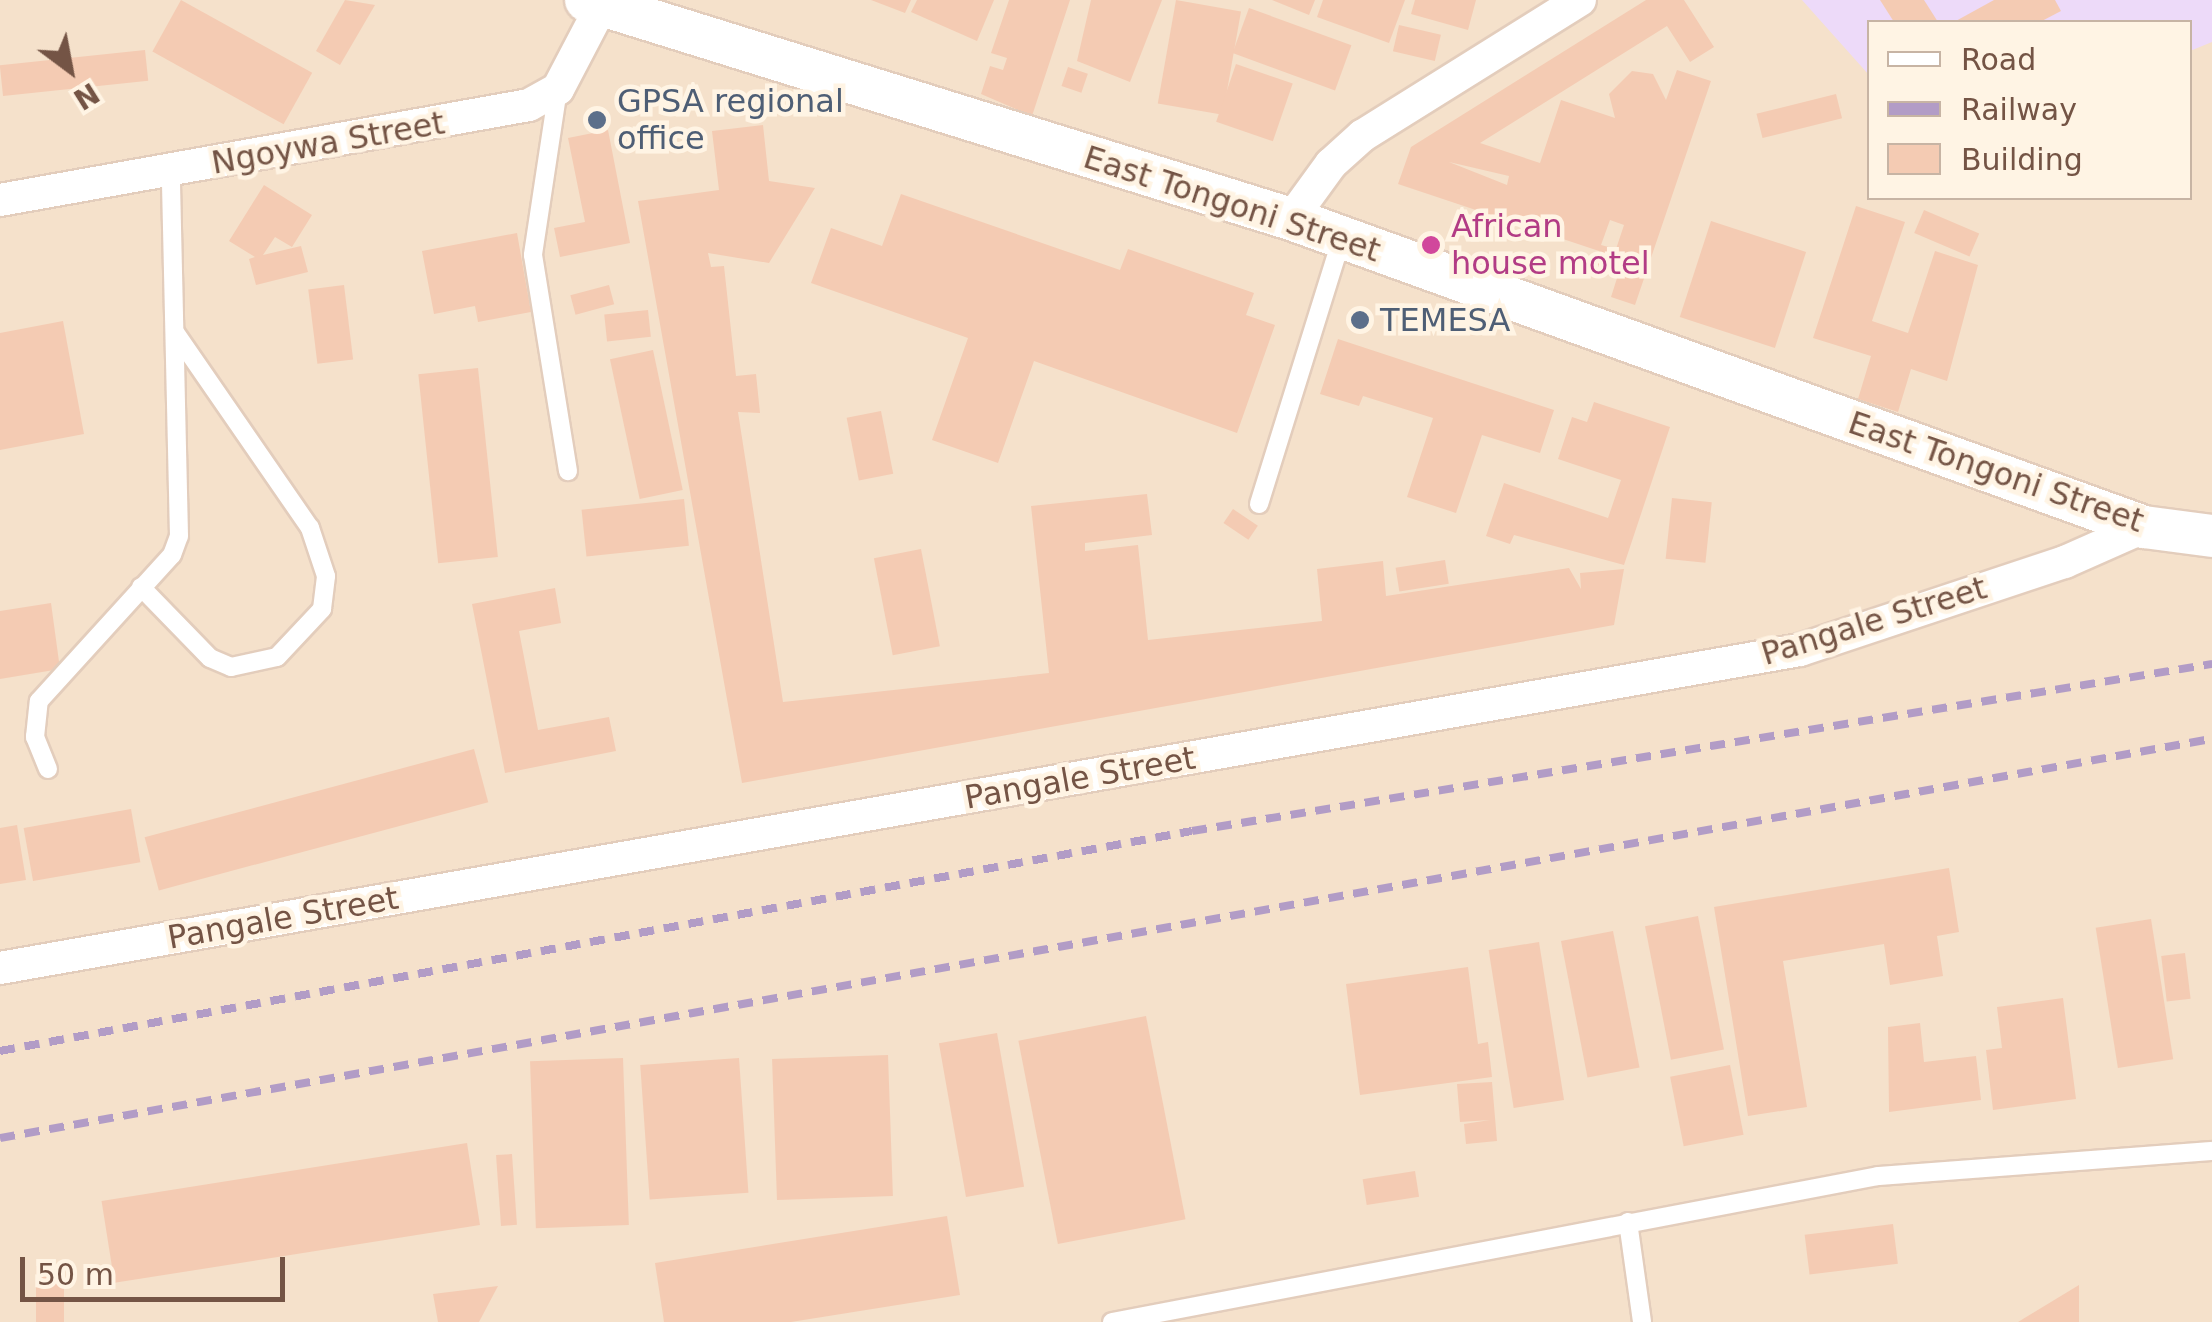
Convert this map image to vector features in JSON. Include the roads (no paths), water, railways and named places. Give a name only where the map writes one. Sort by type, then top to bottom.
[{"type":"street","points":[[1290,219],[1330,164],[1362,136],[1580,0]]},
{"type":"street","points":[[558,90],[594,3]]},
{"type":"street","name":"East Tongoni Street","points":[[594,3],[1290,219],[2144,526],[2212,536]]},
{"type":"street","name":"Ngoywa Street","points":[[0,200],[474,118],[529,105],[558,90]]},
{"type":"street","name":"Pangale Street","points":[[0,968],[1800,650],[2065,562],[2144,526]]},
{"type":"lane","points":[[558,90],[533,255],[568,470]]},
{"type":"lane","points":[[48,769],[36,737],[40,701],[172,555],[179,536],[171,170]]},
{"type":"lane","points":[[1259,504],[1342,238]]},
{"type":"lane","points":[[141,587],[210,658],[231,667],[278,657],[322,609],[326,576],[310,528],[175,332]]},
{"type":"lane","points":[[1112,1322],[1878,1176],[2212,1151]]},
{"type":"lane","points":[[1628,1222],[1642,1322]]},
{"type":"railway","points":[[0,1051],[1192,831],[2212,664]]},
{"type":"railway","points":[[0,1138],[2212,739]]},
{"type":"place","name":"GPSA regional office","points":[[597,120]]},
{"type":"place","name":"African house motel","points":[[1431,245]]},
{"type":"place","name":"TEMESA","points":[[1360,320]]}]
